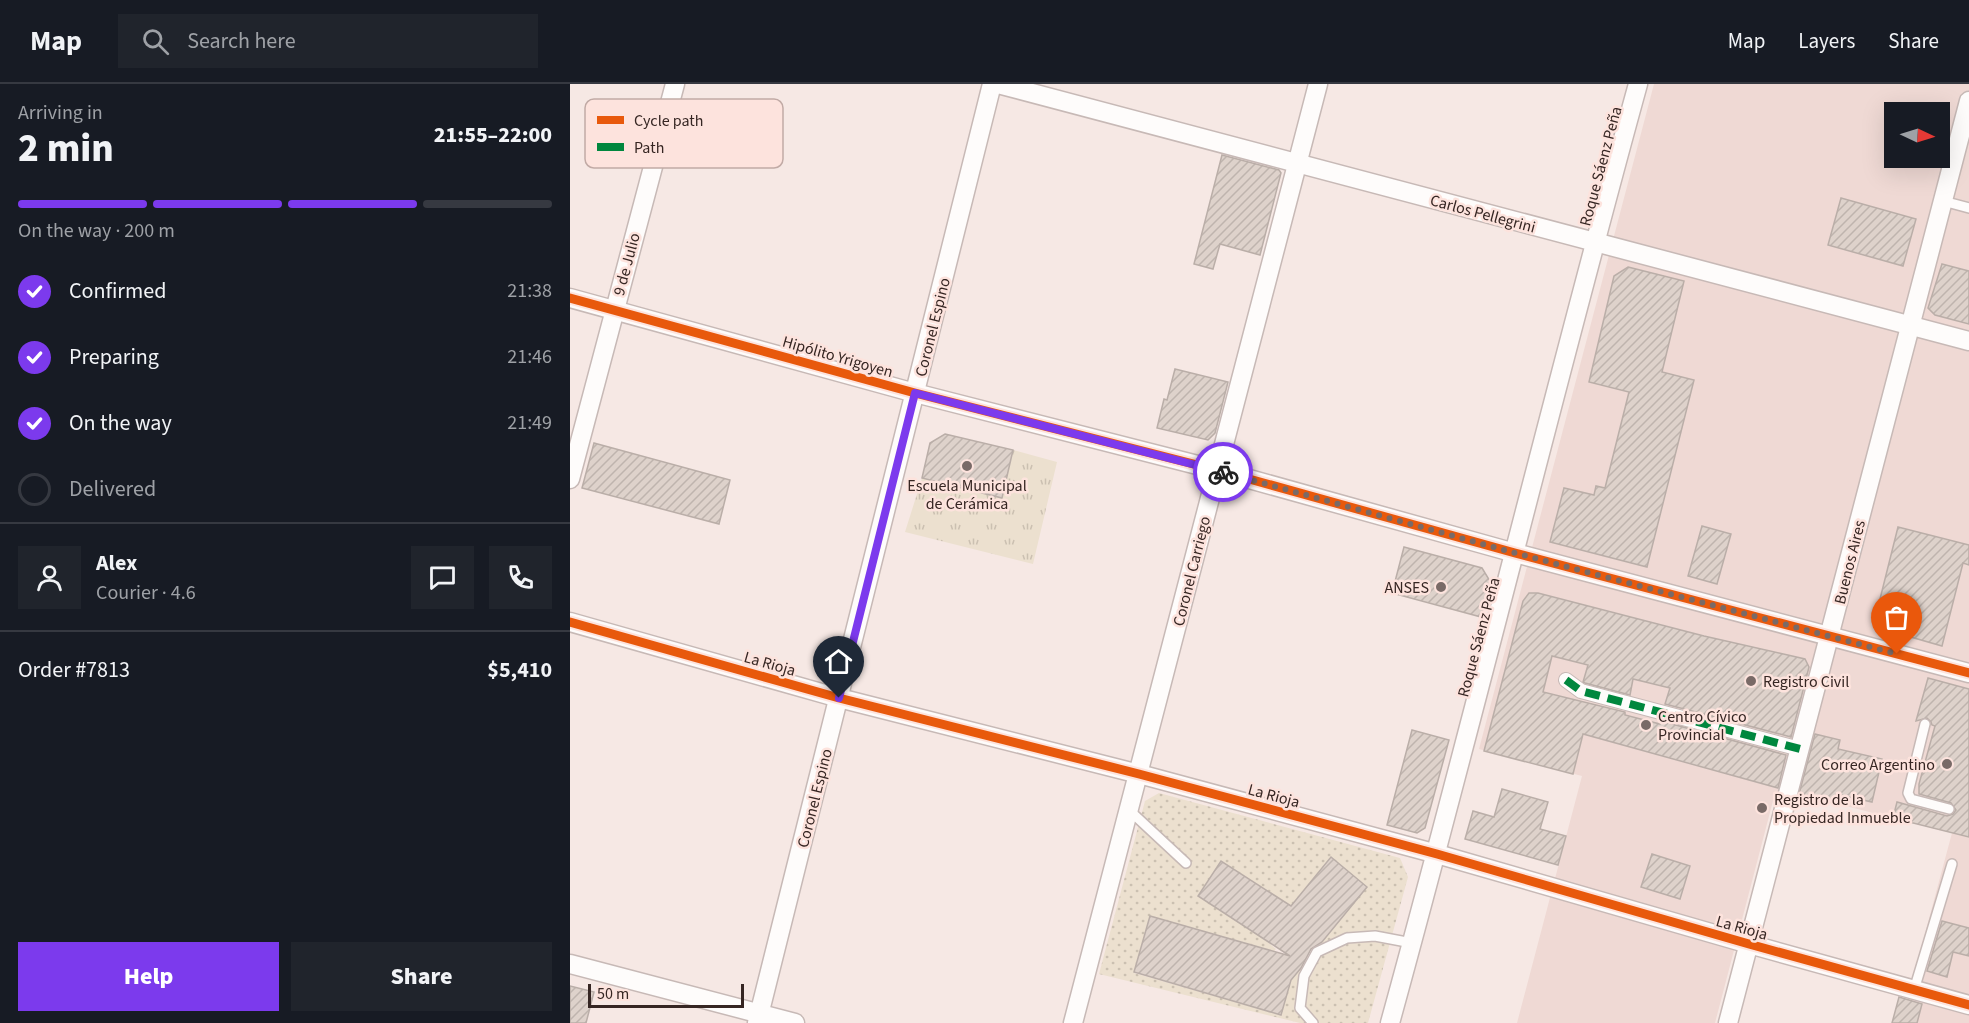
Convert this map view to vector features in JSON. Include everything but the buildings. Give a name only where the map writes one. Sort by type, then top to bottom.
[{"type":"street","name":"9 de Julio","points":[[671,99],[675,84]]},
{"type":"street","name":"Coronel Espino","points":[[758,1018],[992,84]]},
{"type":"street","name":"Carlos Pellegrini","points":[[998,84],[1969,341]]},
{"type":"street","name":"Coronel Carriego","points":[[1073,1023],[1318,84]]},
{"type":"street","name":"Roque Sáenz Peña","points":[[1390,1023],[1437,854],[1638,84]]},
{"type":"street","name":"Buenos Aires","points":[[1728,1023],[1969,101]]},
{"type":"street","name":"9 de Julio","points":[[570,478],[652,168]]},
{"type":"street","name":"Hipólito Yrigoyen","points":[[570,298],[915,393],[1217,470],[1515,553],[1969,673]]},
{"type":"street","name":"La Rioja","points":[[570,622],[839,698],[1139,774],[1437,854],[1969,1005]]},
{"type":"street","points":[[1566,680],[1581,691],[1800,749]]},
{"type":"street","points":[[570,964],[758,1018],[795,1023]]},
{"type":"lane","points":[[1943,201],[1969,207]]},
{"type":"lane","points":[[1925,724],[1908,793],[1911,799],[1950,809]]},
{"type":"lane","points":[[1129,810],[1186,863]]},
{"type":"lane","points":[[1914,990],[1952,864]]},
{"type":"lane","points":[[1312,1023],[1300,1008],[1304,976],[1317,952],[1347,938],[1376,936],[1412,943]]},
{"type":"shaded area","points":[[1654,84],[1969,84],[1969,1023],[1901,1023],[1952,833],[1834,803],[1837,794],[1872,802],[1882,759],[1838,749],[1824,806],[1795,798],[1774,797],[1715,1023],[1517,1023],[1582,776],[1479,749]]},
{"type":"green space","points":[[1013,450],[1057,462],[1033,564],[905,532],[922,478],[1002,497]]},
{"type":"green space","points":[[1159,793],[1400,858],[1408,877],[1368,1023],[1300,1023],[1099,974],[1145,801]],"holes":[[[1331,858],[1367,887],[1291,980],[1281,1015],[1134,973],[1150,916],[1274,951],[1276,949],[1264,939]]]},
{"type":"marked path","points":[[1566,680],[1581,691],[1800,749]]},
{"type":"cycle path","points":[[570,298],[915,393],[1217,470],[1515,553],[1969,673]]},
{"type":"cycle path","points":[[570,622],[839,698],[1139,774],[1437,854],[1969,1005]]},
{"type":"way so far","points":[[1223,472],[1515,553],[1897,654]]},
{"type":"place","name":"Escuela Municipal de Cerámica","points":[[967,466]]},
{"type":"place","name":"ANSES","points":[[1441,587]]},
{"type":"place","name":"Registro Civil","points":[[1751,681]]},
{"type":"place","name":"Centro Cívico Provincial","points":[[1646,725]]},
{"type":"place","name":"Correo Argentino","points":[[1947,764]]},
{"type":"place","name":"Registro de la Propiedad Inmueble","points":[[1762,808]]},
{"type":"route","points":[[839,698],[915,393],[1223,472]]}]
